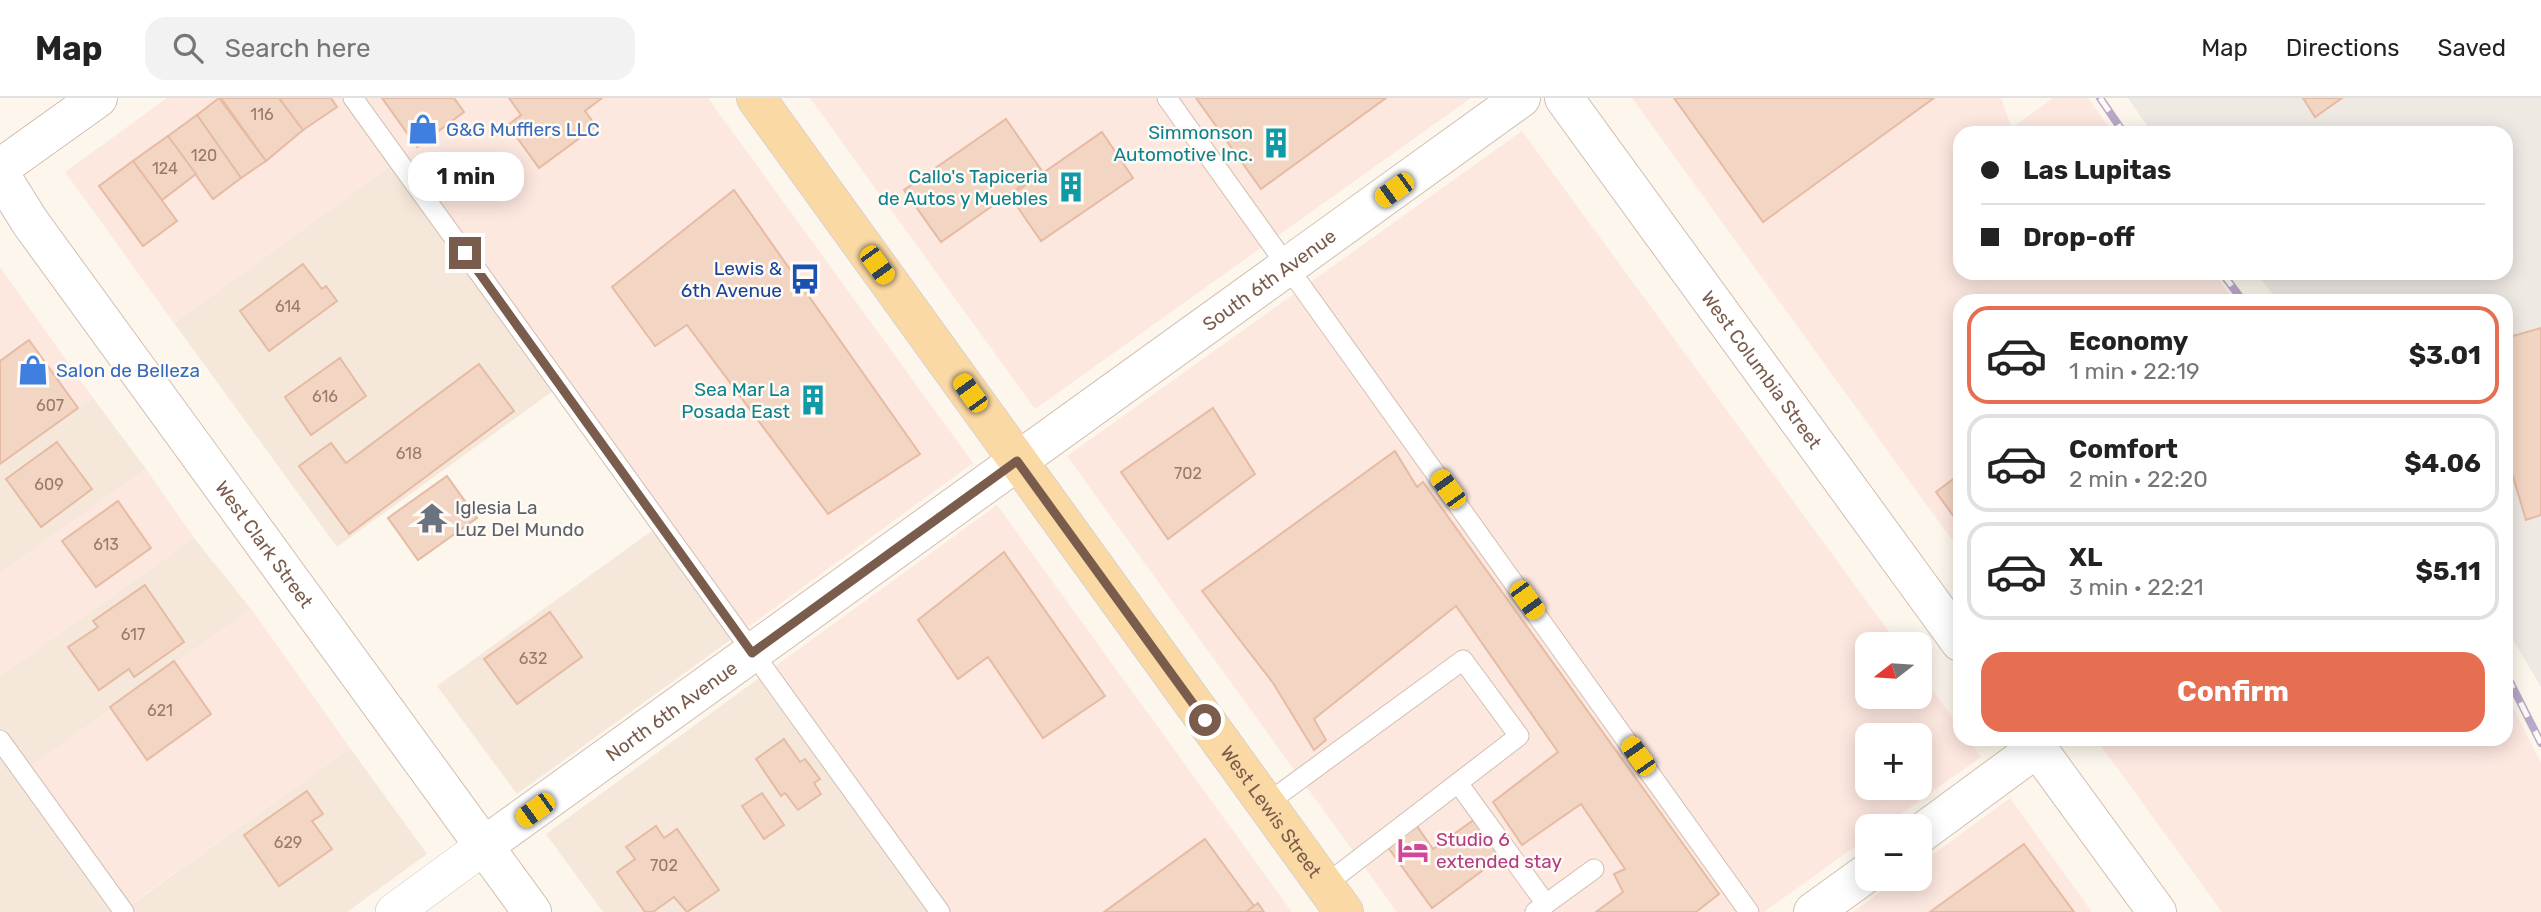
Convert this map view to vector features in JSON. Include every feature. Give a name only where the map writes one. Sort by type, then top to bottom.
[{"type":"main road","name":"West Lewis Street","points":[[756,98],[1335,898]]},
{"type":"street","points":[[0,168],[97,98]]},
{"type":"street","name":"South 6th Avenue","points":[[1017,461],[1521,98]]},
{"type":"street","name":"West Columbia Street","points":[[1564,98],[1953,632]]},
{"type":"street","name":"West Clark Street","points":[[0,174],[47,245],[532,912]]},
{"type":"street","name":"North 6th Avenue","points":[[394,912],[1017,461]]},
{"type":"street","points":[[1932,824],[2030,746]]},
{"type":"street","points":[[2036,746],[2157,912]]},
{"type":"street","points":[[1813,912],[1855,882]]},
{"type":"lane","points":[[353,98],[940,912]]},
{"type":"lane","points":[[1167,98],[1749,912]]},
{"type":"lane","points":[[1266,804],[1463,660],[1519,736],[1458,783],[1335,898]]},
{"type":"lane","points":[[0,740],[124,912]]},
{"type":"lane","points":[[1458,783],[1540,908],[1594,869]]},
{"type":"shaded area","points":[[167,98],[708,98],[973,463],[740,633],[397,161],[174,323],[65,172]]},
{"type":"shaded area","points":[[810,98],[1471,98],[1035,409]]},
{"type":"shaded area","points":[[1632,98],[2001,98],[2011,126],[1953,126],[1953,280],[2219,280],[2229,294],[1953,294],[1953,541]]},
{"type":"shaded area","points":[[2053,98],[2088,98],[2108,126],[2015,126]]},
{"type":"shaded area","points":[[2128,98],[2541,98],[2541,687],[2513,640],[2513,294],[2272,294],[2262,280],[2513,280],[2513,126],[2147,126]]},
{"type":"shaded area","points":[[1522,131],[1889,632],[1855,632],[1855,709],[1932,709],[1932,690],[1953,718],[1953,746],[1973,746],[1981,757],[1932,792],[1932,723],[1855,723],[1855,800],[1921,800],[1901,814],[1855,814],[1855,847],[1764,912],[1397,912],[1067,456]]},
{"type":"shaded area","points":[[397,161],[560,386],[337,547],[174,323]]},
{"type":"shaded area","points":[[0,267],[93,398],[0,466]]},
{"type":"shaded area","points":[[93,398],[146,469],[0,573],[0,466]]},
{"type":"shaded area","points":[[146,469],[194,538],[0,676],[0,573]]},
{"type":"shaded area","points":[[997,505],[1292,912],[940,912],[766,673]]},
{"type":"shaded area","points":[[660,525],[740,633],[517,794],[437,686]]},
{"type":"shaded area","points":[[194,538],[251,609],[26,770],[125,909],[350,748],[427,854],[347,912],[0,912],[0,676]]},
{"type":"shaded area","points":[[251,609],[350,748],[124,909],[25,770]]},
{"type":"shaded area","points":[[766,673],[940,912],[603,912],[546,834]]},
{"type":"shaded area","points":[[2513,707],[2541,763],[2541,912],[2222,912],[2101,746],[2513,746]]},
{"type":"shaded area","points":[[2010,798],[2092,912],[1853,912],[1882,891],[1932,891],[1932,855]]},
{"type":"building","points":[[219,98],[266,161],[241,178],[197,115]]},
{"type":"building","points":[[221,98],[279,98],[303,130],[266,161]]},
{"type":"building","points":[[279,98],[331,98],[337,107],[303,130]]},
{"type":"building","name":"G&G Mufflers LLC","points":[[382,98],[454,98],[464,112],[417,147]]},
{"type":"building","points":[[509,98],[602,98],[585,111],[596,126],[539,168],[508,125],[521,115]]},
{"type":"building","name":"Simmonson Automotive Inc.","points":[[1196,98],[1386,98],[1261,189]]},
{"type":"building","points":[[1674,98],[1934,98],[1763,222]]},
{"type":"building","points":[[2303,98],[2342,98],[2315,117]]},
{"type":"building","points":[[197,115],[241,178],[213,199],[168,136]]},
{"type":"building","points":[[1006,119],[1042,171],[941,242],[904,190]]},
{"type":"building","name":"Callo's Tapiceria de Autos y Muebles","points":[[1102,132],[1133,178],[1041,241],[1010,196]]},
{"type":"building","points":[[168,136],[196,174],[162,200],[133,161]]},
{"type":"building","points":[[133,161],[177,221],[143,246],[99,186]]},
{"type":"building","name":"Sea Mar La Posada East","points":[[734,190],[920,454],[828,514],[687,325],[655,346],[612,287]]},
{"type":"building","points":[[303,264],[322,289],[326,286],[337,301],[269,351],[240,311]]},
{"type":"building","points":[[2541,328],[2541,515],[2526,520],[2513,476],[2513,336]]},
{"type":"building","points":[[29,340],[78,408],[0,464],[0,361]]},
{"type":"building","points":[[340,358],[366,396],[311,435],[285,397]]},
{"type":"building","points":[[479,364],[514,411],[349,534],[299,466],[331,443],[346,463]]},
{"type":"building","points":[[1213,408],[1255,474],[1168,539],[1121,472]]},
{"type":"building","points":[[57,442],[92,489],[41,527],[6,479]]},
{"type":"building","points":[[1395,451],[1417,487],[1423,482],[1719,894],[1696,912],[1596,912],[1623,892],[1614,874],[1625,869],[1581,804],[1522,845],[1493,802],[1558,752],[1456,606],[1314,719],[1326,740],[1314,750],[1273,683],[1202,591]]},
{"type":"building","name":"Iglesia La Luz Del Mundo","points":[[447,476],[477,518],[418,560],[388,518]]},
{"type":"building","points":[[1953,479],[1953,515],[1936,492]]},
{"type":"building","points":[[118,501],[151,548],[96,587],[62,541]]},
{"type":"building","points":[[1004,552],[1105,696],[1043,738],[988,657],[958,679],[918,620]]},
{"type":"building","points":[[145,585],[184,642],[134,677],[129,669],[99,690],[68,647],[98,627],[93,621]]},
{"type":"building","points":[[550,612],[582,657],[517,704],[484,659]]},
{"type":"building","points":[[174,661],[211,714],[147,760],[110,707]]},
{"type":"building","points":[[784,739],[800,762],[805,759],[820,779],[814,783],[821,794],[798,810],[785,793],[781,796],[756,759]]},
{"type":"building","points":[[307,791],[323,814],[312,821],[332,849],[279,886],[244,835]]},
{"type":"building","points":[[762,793],[784,825],[764,839],[742,806]]},
{"type":"building","points":[[1475,819],[1502,856],[1432,908],[1387,846],[1416,825],[1433,849]]},
{"type":"building","points":[[656,826],[664,838],[677,829],[719,890],[687,912],[674,897],[653,912],[645,912],[617,872],[635,859],[626,847]]},
{"type":"building","points":[[1205,839],[1254,906],[1246,912],[1104,912]]},
{"type":"building","points":[[2024,844],[2074,912],[1930,912]]},
{"type":"building","points":[[1258,903],[1264,912],[1246,912]]},
{"type":"railway","points":[[2100,98],[2119,126]]},
{"type":"railway","points":[[2227,280],[2238,294]]},
{"type":"railway","points":[[2513,688],[2541,743]]},
{"type":"place","name":"G&G Mufflers LLC","points":[[423,129]]},
{"type":"place","name":"Simmonson Automotive Inc.","points":[[1276,143]]},
{"type":"place","name":"Callo's Tapiceria de Autos y Muebles","points":[[1071,187]]},
{"type":"place","name":"Lewis & 6th Avenue","points":[[805,279]]},
{"type":"place","name":"Salon de Belleza","points":[[33,370]]},
{"type":"place","name":"Sea Mar La Posada East","points":[[813,400]]},
{"type":"place","name":"Iglesia La Luz Del Mundo","points":[[432,518]]},
{"type":"place","name":"Studio 6 extended stay","points":[[1413,850]]},
{"type":"route","points":[[465,253],[752,653],[1017,461],[1205,720]]}]
